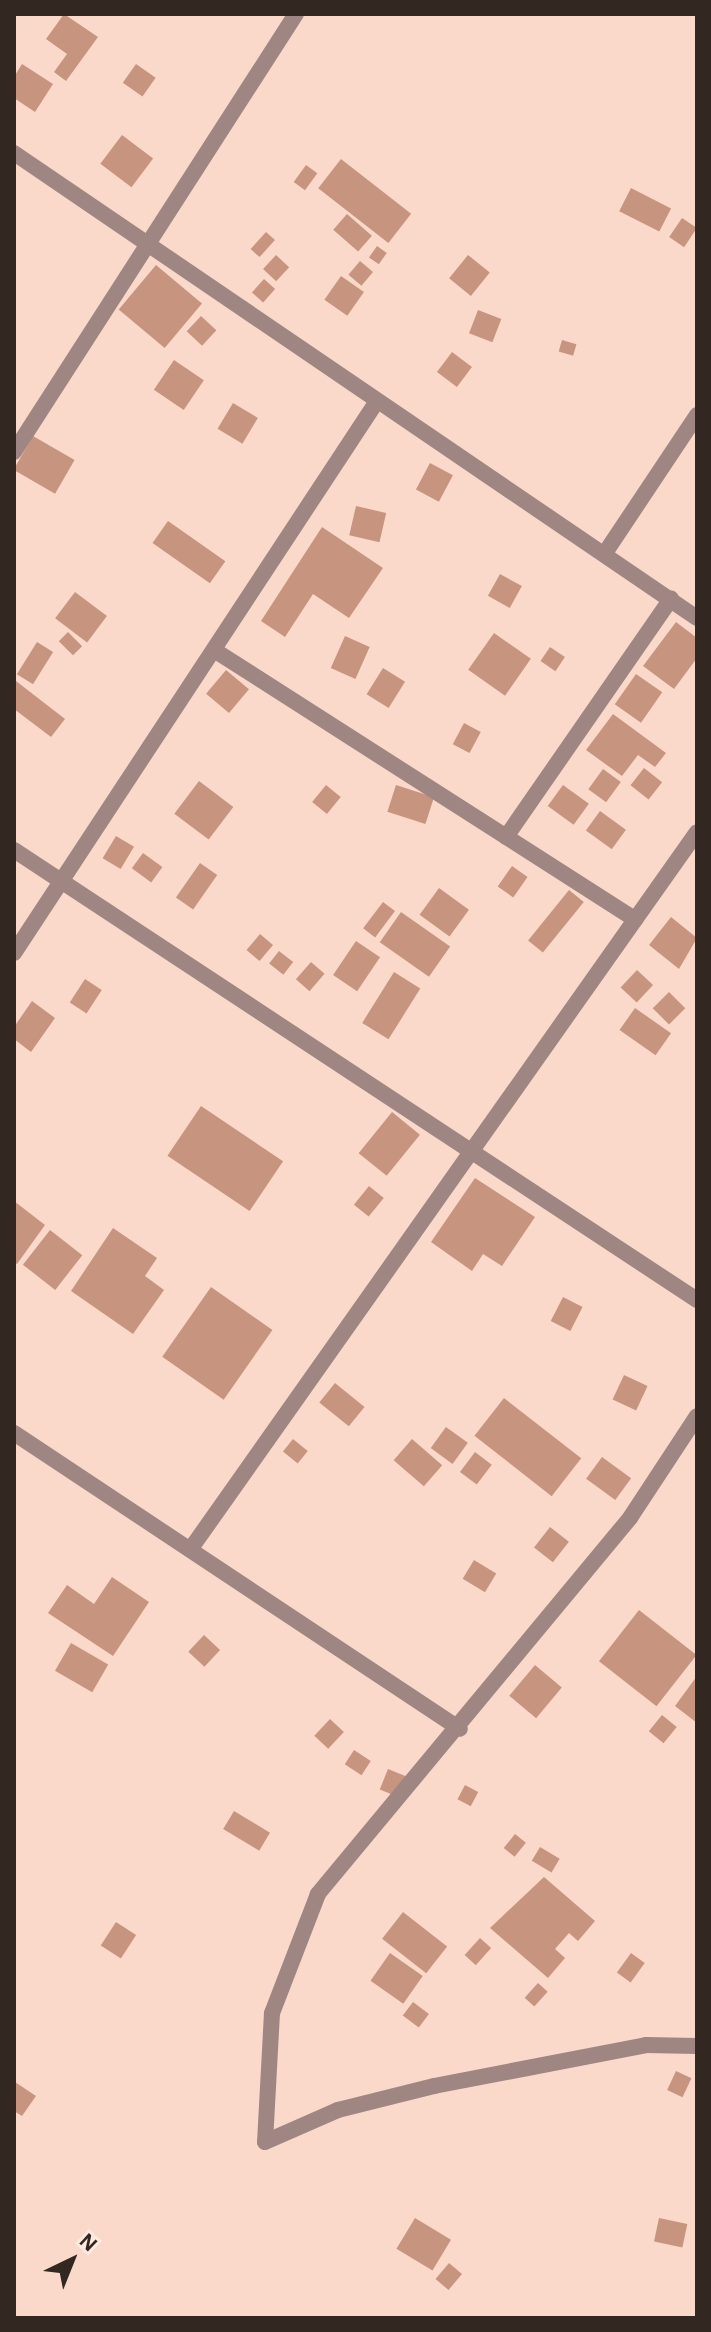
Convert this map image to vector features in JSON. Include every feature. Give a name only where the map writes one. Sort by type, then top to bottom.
[{"type":"street","points":[[14,452],[153,245],[296,14]]},
{"type":"street","points":[[14,153],[153,245],[375,404],[605,553],[697,618]]},
{"type":"street","points":[[14,953],[375,404]]},
{"type":"street","points":[[605,553],[697,415]]},
{"type":"street","points":[[506,837],[671,599]]},
{"type":"street","points":[[214,650],[635,919]]},
{"type":"street","points":[[192,1547],[697,832]]},
{"type":"street","points":[[14,850],[697,1300]]},
{"type":"street","points":[[697,1416],[630,1518],[460,1729],[392,1798],[318,1894],[272,2013],[265,2142],[338,2110],[434,2086],[646,2045],[697,2046]]},
{"type":"street","points":[[14,1433],[192,1547],[460,1729]]},
{"type":"building","points":[[64,14],[98,37],[66,81],[54,72],[67,54],[46,39]]},
{"type":"building","points":[[22,64],[53,84],[35,112],[14,98],[14,77]]},
{"type":"building","points":[[136,64],[156,78],[142,97],[123,83]]},
{"type":"building","points":[[122,135],[153,158],[131,187],[100,164]]},
{"type":"building","points":[[341,159],[411,214],[388,243],[318,188]]},
{"type":"building","points":[[306,165],[317,173],[305,190],[294,182]]},
{"type":"building","points":[[631,188],[671,208],[659,232],[619,211]]},
{"type":"building","points":[[347,214],[372,236],[358,251],[333,230]]},
{"type":"building","points":[[682,218],[697,228],[684,247],[669,237]]},
{"type":"building","points":[[266,232],[275,240],[260,257],[251,249]]},
{"type":"building","points":[[377,246],[387,253],[379,264],[369,257]]},
{"type":"building","points":[[276,255],[289,267],[276,281],[263,269]]},
{"type":"building","points":[[468,255],[490,273],[471,296],[449,278]]},
{"type":"building","points":[[360,261],[373,272],[361,286],[348,275]]},
{"type":"building","points":[[156,265],[202,304],[165,348],[119,309]]},
{"type":"building","points":[[341,276],[364,292],[347,316],[324,300]]},
{"type":"building","points":[[264,279],[275,289],[263,302],[252,292]]},
{"type":"building","points":[[478,310],[501,319],[492,342],[469,333]]},
{"type":"building","points":[[201,316],[216,330],[202,346],[187,331]]},
{"type":"building","points":[[562,340],[576,344],[573,356],[559,352]]},
{"type":"building","points":[[452,352],[472,367],[457,387],[437,372]]},
{"type":"building","points":[[174,360],[204,380],[184,410],[154,390]]},
{"type":"building","points":[[233,403],[258,418],[242,444],[218,429]]},
{"type":"building","points":[[33,436],[75,460],[55,494],[14,470]]},
{"type":"building","points":[[430,463],[453,475],[439,502],[416,489]]},
{"type":"building","points":[[356,506],[386,513],[379,542],[349,535]]},
{"type":"building","points":[[168,521],[225,561],[210,583],[153,543]]},
{"type":"building","points":[[322,527],[383,568],[349,618],[313,594],[285,637],[261,621]]},
{"type":"building","points":[[500,574],[522,586],[510,608],[488,596]]},
{"type":"building","points":[[75,592],[107,616],[87,642],[55,618]]},
{"type":"building","points":[[676,622],[697,638],[697,658],[674,689],[643,666]]},
{"type":"building","points":[[68,632],[82,646],[73,655],[59,641]]},
{"type":"building","points":[[494,633],[531,659],[505,696],[468,670]]},
{"type":"building","points":[[345,636],[370,647],[355,679],[331,668]]},
{"type":"building","points":[[37,642],[53,652],[33,684],[17,674]]},
{"type":"building","points":[[550,647],[565,657],[555,671],[540,661]]},
{"type":"building","points":[[383,668],[405,682],[389,708],[367,694]]},
{"type":"building","points":[[226,670],[249,689],[229,713],[206,694]]},
{"type":"building","points":[[636,674],[662,692],[641,723],[615,704]]},
{"type":"building","points":[[16,681],[65,719],[51,737],[14,709]]},
{"type":"building","points":[[613,714],[666,753],[655,767],[638,755],[622,776],[586,750]]},
{"type":"building","points":[[464,723],[481,732],[470,753],[453,744]]},
{"type":"building","points":[[644,768],[662,782],[649,799],[630,785]]},
{"type":"building","points":[[603,769],[621,782],[606,802],[588,789]]},
{"type":"building","points":[[199,781],[233,807],[209,840],[174,814]]},
{"type":"building","points":[[326,785],[341,797],[327,814],[312,802]]},
{"type":"building","points":[[396,785],[434,797],[425,824],[387,812]]},
{"type":"building","points":[[563,785],[589,804],[574,825],[548,806]]},
{"type":"building","points":[[600,811],[626,830],[612,849],[586,830]]},
{"type":"building","points":[[116,836],[134,847],[121,869],[103,858]]},
{"type":"building","points":[[143,853],[162,867],[151,882],[132,868]]},
{"type":"building","points":[[200,863],[217,875],[193,909],[176,897]]},
{"type":"building","points":[[512,866],[528,877],[513,897],[498,886]]},
{"type":"building","points":[[439,888],[469,910],[450,936],[420,915]]},
{"type":"building","points":[[569,890],[584,902],[543,952],[528,941]]},
{"type":"building","points":[[383,902],[395,911],[375,937],[363,928]]},
{"type":"building","points":[[401,912],[450,946],[429,977],[380,942]]},
{"type":"building","points":[[671,917],[697,938],[679,969],[649,945]]},
{"type":"building","points":[[260,934],[273,945],[260,961],[247,950]]},
{"type":"building","points":[[356,941],[380,957],[357,991],[333,975]]},
{"type":"building","points":[[279,951],[293,962],[283,975],[269,964]]},
{"type":"building","points":[[311,962],[325,974],[309,991],[296,979]]},
{"type":"building","points":[[637,970],[653,985],[637,1003],[621,988]]},
{"type":"building","points":[[394,972],[420,988],[388,1039],[362,1023]]},
{"type":"building","points":[[85,979],[102,990],[87,1013],[70,1002]]},
{"type":"building","points":[[669,992],[685,1008],[669,1025],[653,1008]]},
{"type":"building","points":[[32,1001],[55,1018],[31,1052],[14,1039],[14,1027]]},
{"type":"building","points":[[635,1008],[671,1033],[656,1055],[620,1030]]},
{"type":"building","points":[[201,1106],[283,1161],[250,1211],[167,1156]]},
{"type":"building","points":[[392,1112],[420,1135],[387,1176],[359,1153]]},
{"type":"building","points":[[475,1178],[535,1217],[502,1266],[483,1254],[472,1271],[431,1242]]},
{"type":"building","points":[[369,1186],[384,1198],[369,1217],[354,1205]]},
{"type":"building","points":[[14,1201],[45,1225],[17,1264],[14,1262]]},
{"type":"building","points":[[113,1228],[157,1258],[145,1276],[164,1290],[133,1334],[71,1291]]},
{"type":"building","points":[[50,1230],[82,1255],[55,1290],[23,1265]]},
{"type":"building","points":[[211,1287],[272,1330],[224,1400],[162,1357]]},
{"type":"building","points":[[563,1297],[583,1307],[570,1331],[551,1321]]},
{"type":"building","points":[[624,1375],[648,1386],[636,1410],[613,1399]]},
{"type":"building","points":[[335,1383],[365,1407],[349,1426],[319,1402]]},
{"type":"building","points":[[504,1398],[581,1458],[552,1496],[474,1436]]},
{"type":"building","points":[[446,1427],[468,1443],[453,1464],[431,1448]]},
{"type":"building","points":[[293,1439],[308,1451],[298,1463],[283,1451]]},
{"type":"building","points":[[412,1439],[442,1465],[424,1486],[394,1460]]},
{"type":"building","points":[[475,1452],[492,1465],[477,1485],[460,1472]]},
{"type":"building","points":[[602,1457],[631,1478],[615,1500],[586,1479]]},
{"type":"building","points":[[550,1527],[569,1542],[553,1562],[534,1547]]},
{"type":"building","points":[[474,1560],[496,1573],[485,1592],[463,1579]]},
{"type":"building","points":[[112,1577],[149,1602],[113,1656],[48,1613],[67,1585],[94,1604]]},
{"type":"building","points":[[639,1610],[697,1655],[657,1706],[599,1661]]},
{"type":"building","points":[[204,1635],[220,1650],[204,1667],[188,1652]]},
{"type":"building","points":[[71,1643],[108,1664],[92,1692],[55,1671]]},
{"type":"building","points":[[535,1665],[562,1687],[536,1718],[509,1696]]},
{"type":"building","points":[[697,1676],[697,1723],[675,1706]]},
{"type":"building","points":[[662,1715],[677,1727],[664,1743],[649,1731]]},
{"type":"building","points":[[330,1719],[344,1732],[328,1749],[314,1736]]},
{"type":"building","points":[[354,1750],[371,1761],[362,1775],[345,1764]]},
{"type":"building","points":[[388,1769],[408,1777],[400,1798],[380,1789]]},
{"type":"building","points":[[465,1785],[478,1792],[471,1806],[457,1799]]},
{"type":"building","points":[[234,1811],[270,1833],[259,1851],[223,1829]]},
{"type":"building","points":[[515,1834],[526,1843],[515,1857],[504,1848]]},
{"type":"building","points":[[540,1847],[560,1859],[551,1873],[532,1861]]},
{"type":"building","points":[[544,1877],[595,1921],[578,1941],[569,1933],[555,1949],[565,1958],[548,1978],[490,1928]]},
{"type":"building","points":[[403,1912],[447,1946],[426,1973],[382,1939]]},
{"type":"building","points":[[116,1922],[136,1935],[121,1959],[101,1945]]},
{"type":"building","points":[[480,1938],[491,1948],[476,1965],[465,1955]]},
{"type":"building","points":[[390,1953],[423,1976],[403,2004],[370,1981]]},
{"type":"building","points":[[631,1953],[645,1963],[631,1982],[617,1972]]},
{"type":"building","points":[[538,1983],[548,1992],[534,2007],[525,1998]]},
{"type":"building","points":[[413,2002],[429,2014],[419,2028],[403,2016]]},
{"type":"building","points":[[676,2071],[691,2078],[683,2097],[667,2090]]},
{"type":"building","points":[[15,2082],[36,2096],[22,2116],[14,2111]]},
{"type":"building","points":[[415,2218],[451,2240],[432,2270],[396,2249]]},
{"type":"building","points":[[659,2218],[687,2224],[682,2248],[654,2241]]},
{"type":"building","points":[[449,2263],[462,2274],[449,2290],[436,2279]]}]
